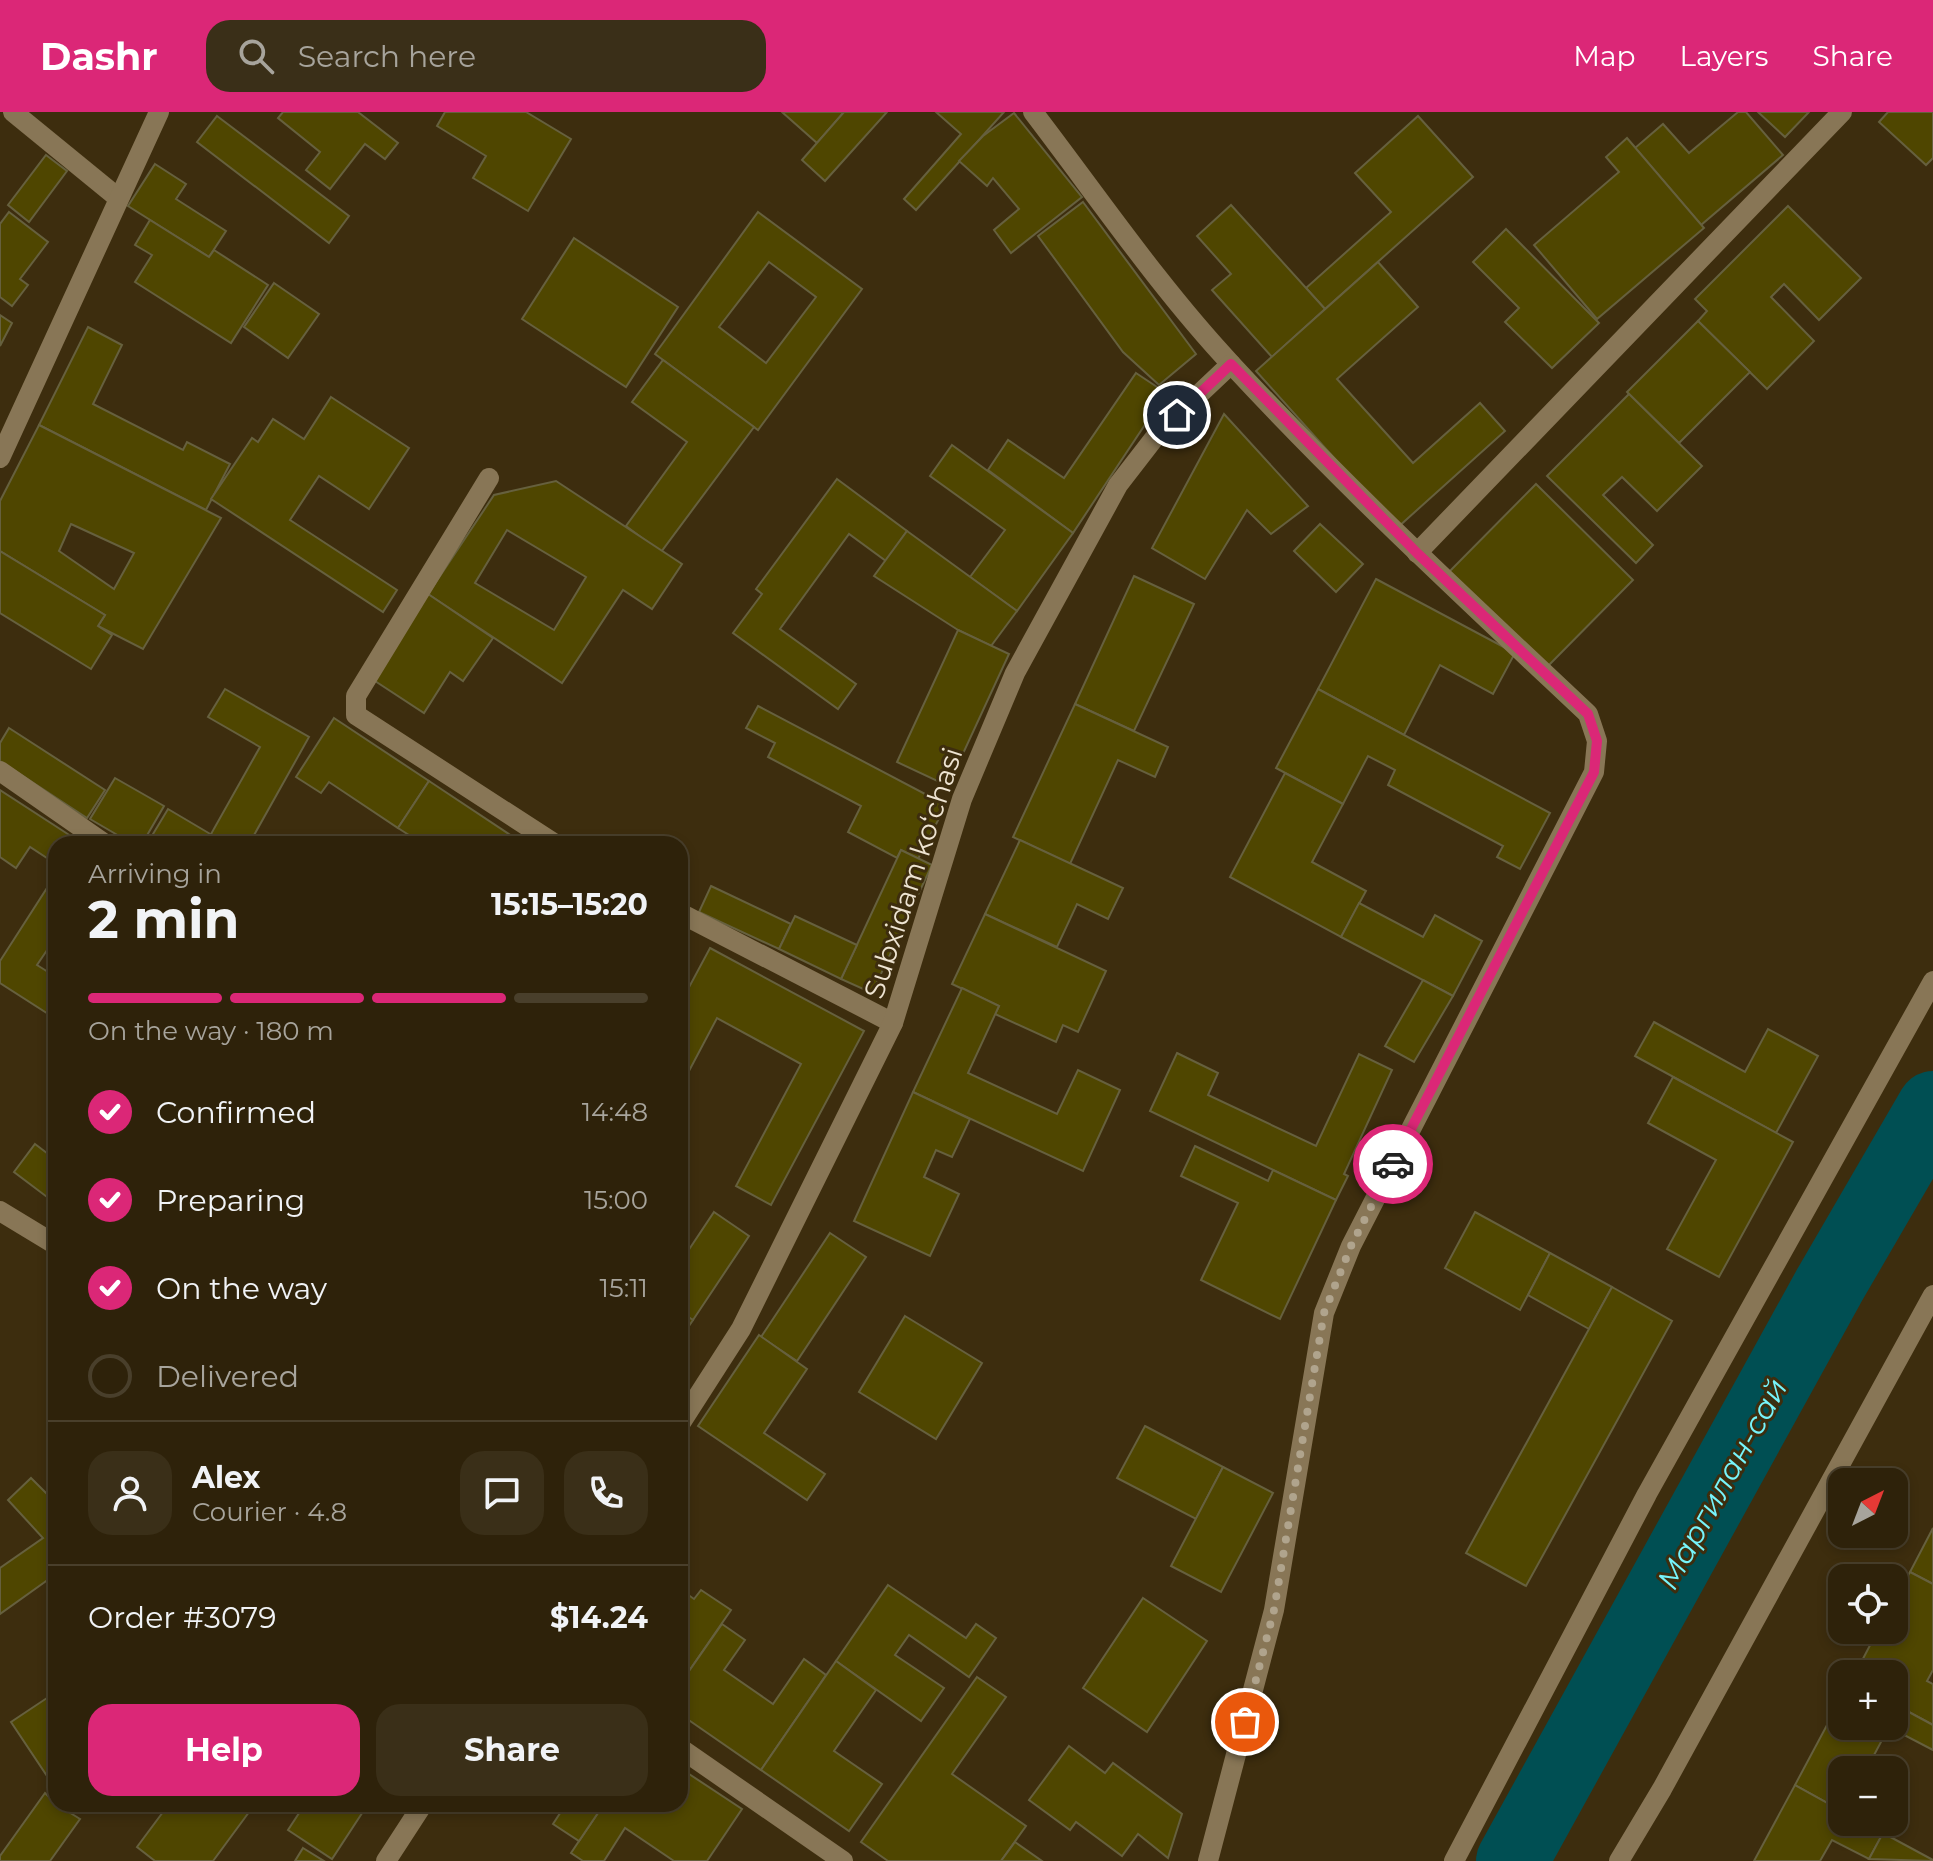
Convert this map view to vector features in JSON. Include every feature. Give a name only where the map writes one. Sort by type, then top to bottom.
[{"type":"street","points":[[13,112],[117,197]]},
{"type":"street","points":[[0,458],[117,197],[159,112]]},
{"type":"street","points":[[1033,112],[1172,295],[1231,364],[1417,553],[1588,714],[1597,741],[1594,772],[1351,1246],[1324,1313],[1274,1610],[1208,1861]]},
{"type":"street","points":[[1417,553],[1842,112]]},
{"type":"street","name":"Subxidam koʻchasi","points":[[688,1412],[741,1329],[893,1023],[962,799],[1015,673],[1118,485],[1159,432],[1231,364]]},
{"type":"street","points":[[489,478],[356,696],[356,715],[543,836]]},
{"type":"street","points":[[0,771],[93,836]]},
{"type":"street","points":[[688,917],[893,1023]]},
{"type":"street","points":[[1454,1861],[1647,1494],[1933,981]]},
{"type":"street","points":[[0,1211],[48,1240]]},
{"type":"street","points":[[1619,1861],[1662,1789],[1933,1295]]},
{"type":"street","points":[[688,1754],[843,1861]]},
{"type":"street","points":[[386,1861],[418,1812]]},
{"type":"building","points":[[283,112],[358,112],[398,143],[385,159],[365,144],[330,189],[306,170],[320,152],[278,118]]},
{"type":"building","points":[[445,112],[526,112],[571,139],[528,211],[473,178],[486,156],[437,126]]},
{"type":"building","points":[[782,112],[844,112],[817,143]]},
{"type":"building","points":[[844,112],[887,112],[825,181],[802,160]]},
{"type":"building","points":[[936,112],[1004,112],[916,210],[904,199],[961,134]]},
{"type":"building","points":[[1738,112],[1746,112],[1783,155],[1701,225],[1635,148],[1663,124],[1689,153]]},
{"type":"building","points":[[1758,112],[1809,112],[1785,137]]},
{"type":"building","points":[[1888,112],[1933,112],[1933,158],[1926,165],[1879,122]]},
{"type":"building","points":[[1014,113],[1082,197],[1011,253],[994,230],[1019,209],[993,178],[987,186],[959,161],[983,136]]},
{"type":"building","points":[[217,116],[349,216],[329,243],[197,142]]},
{"type":"building","points":[[1418,116],[1473,177],[1325,309],[1306,288],[1391,212],[1355,173]]},
{"type":"building","points":[[1627,138],[1704,228],[1597,319],[1534,245],[1619,172],[1606,157]]},
{"type":"building","points":[[46,155],[67,171],[29,222],[8,205]]},
{"type":"building","points":[[155,164],[186,184],[176,199],[226,231],[209,257],[128,206]]},
{"type":"building","points":[[1083,202],[1196,354],[1159,385],[1123,352],[1038,236]]},
{"type":"building","points":[[1231,205],[1325,309],[1272,357],[1212,290],[1231,274],[1197,236]]},
{"type":"building","points":[[1788,206],[1861,278],[1819,320],[1784,284],[1771,297],[1814,341],[1767,389],[1698,321],[1707,311],[1695,299]]},
{"type":"building","points":[[9,212],[48,242],[20,279],[28,285],[12,306],[0,297],[0,224]]},
{"type":"building","points":[[758,212],[862,289],[758,430],[655,354]],"holes":[[[769,262],[816,297],[766,363],[719,327]]]},
{"type":"building","points":[[150,220],[209,257],[214,250],[268,285],[231,343],[135,282],[152,255],[135,245]]},
{"type":"building","points":[[1506,229],[1599,323],[1552,368],[1505,322],[1519,308],[1473,262]]},
{"type":"building","points":[[574,238],[678,307],[626,387],[522,319]]},
{"type":"building","points":[[1378,262],[1418,307],[1337,379],[1413,463],[1480,403],[1505,431],[1397,528],[1256,371]]},
{"type":"building","points":[[274,283],[319,314],[288,358],[244,327]]},
{"type":"building","points":[[0,315],[12,323],[0,346]]},
{"type":"building","points":[[1698,321],[1750,372],[1679,443],[1627,392]]},
{"type":"building","points":[[88,327],[122,345],[93,404],[183,450],[187,442],[230,464],[206,510],[39,425]]},
{"type":"building","points":[[663,360],[754,427],[661,552],[626,526],[687,442],[632,402]]},
{"type":"building","points":[[1136,373],[1166,393],[1073,533],[988,470],[1008,440],[1064,478]]},
{"type":"building","points":[[1629,394],[1702,466],[1657,511],[1622,477],[1603,495],[1653,545],[1636,563],[1547,476]]},
{"type":"building","points":[[331,397],[409,448],[369,509],[319,476],[290,520],[397,590],[383,612],[211,499],[252,438],[258,442],[273,419],[304,439]]},
{"type":"building","points":[[1224,414],[1308,506],[1271,534],[1247,510],[1205,579],[1152,548]]},
{"type":"building","points":[[39,425],[221,518],[143,649],[98,626],[105,615],[0,551],[0,501]],"holes":[[[71,524],[134,553],[114,589],[59,551]]]},
{"type":"building","points":[[952,445],[1073,533],[1017,611],[970,577],[1005,530],[930,476]]},
{"type":"building","points":[[837,479],[907,531],[886,561],[849,534],[780,629],[856,684],[838,709],[733,633],[762,594],[756,589]]},
{"type":"building","points":[[556,481],[682,564],[652,609],[623,590],[562,683],[428,594],[494,495]],"holes":[[[507,530],[586,577],[554,630],[475,583]]]},
{"type":"building","points":[[1536,484],[1633,580],[1544,670],[1446,575]]},
{"type":"building","points":[[1320,524],[1363,564],[1336,592],[1294,551]]},
{"type":"building","points":[[907,531],[1017,611],[991,646],[958,630],[874,576]]},
{"type":"building","points":[[0,551],[105,615],[98,626],[112,635],[91,669],[0,613]]},
{"type":"building","points":[[1134,576],[1194,604],[1134,731],[1075,704]]},
{"type":"building","points":[[1376,579],[1515,653],[1493,694],[1440,665],[1404,735],[1318,689]]},
{"type":"building","points":[[428,594],[493,638],[463,681],[450,672],[424,713],[375,681]]},
{"type":"building","points":[[958,630],[1009,654],[948,786],[897,762]]},
{"type":"building","points":[[225,689],[309,737],[253,836],[211,834],[260,747],[208,717]]},
{"type":"building","points":[[1318,689],[1550,813],[1520,869],[1497,857],[1503,846],[1388,785],[1395,770],[1368,756],[1343,804],[1276,768]]},
{"type":"building","points":[[1075,704],[1168,747],[1155,777],[1118,760],[1070,864],[1013,837]]},
{"type":"building","points":[[758,706],[946,805],[918,859],[901,850],[897,858],[848,832],[861,806],[768,757],[775,743],[746,728]]},
{"type":"building","points":[[334,718],[429,781],[398,828],[329,782],[321,793],[296,777]]},
{"type":"building","points":[[9,728],[105,790],[87,818],[0,761],[0,743]]},
{"type":"building","points":[[1285,773],[1343,804],[1312,862],[1366,891],[1341,937],[1230,877]]},
{"type":"building","points":[[115,778],[164,806],[147,836],[119,836],[90,819]]},
{"type":"building","points":[[429,781],[512,836],[410,836],[398,828]]},
{"type":"building","points":[[0,790],[71,836],[48,836],[48,859],[30,847],[16,868],[0,857]]},
{"type":"building","points":[[168,809],[214,836],[152,836]]},
{"type":"building","points":[[1020,840],[1123,888],[1108,919],[1077,904],[1057,947],[985,914]]},
{"type":"building","points":[[901,850],[932,865],[872,993],[841,979]]},
{"type":"building","points":[[48,886],[48,949],[37,965],[48,972],[48,1014],[0,983],[0,961]]},
{"type":"building","points":[[711,886],[791,924],[779,949],[699,912]]},
{"type":"building","points":[[1359,903],[1423,937],[1435,915],[1482,941],[1453,996],[1341,937]]},
{"type":"building","points":[[985,914],[1106,971],[1078,1032],[1063,1025],[1056,1042],[995,1014],[999,1006],[952,984]]},
{"type":"building","points":[[795,916],[857,945],[841,979],[779,949]]},
{"type":"building","points":[[710,948],[864,1031],[771,1205],[736,1186],[801,1064],[717,1018],[688,1073],[688,989]]},
{"type":"building","points":[[1423,980],[1453,996],[1414,1062],[1385,1046]]},
{"type":"building","points":[[962,988],[999,1006],[968,1073],[1057,1114],[1078,1070],[1120,1090],[1083,1171],[913,1092]]},
{"type":"building","points":[[1654,1022],[1745,1072],[1768,1029],[1818,1056],[1776,1133],[1635,1056]]},
{"type":"building","points":[[1177,1053],[1218,1073],[1208,1095],[1316,1146],[1359,1054],[1392,1070],[1344,1174],[1348,1176],[1336,1200],[1150,1111]]},
{"type":"building","points":[[1673,1077],[1793,1142],[1719,1277],[1667,1249],[1716,1160],[1648,1123]]},
{"type":"building","points":[[913,1092],[970,1119],[952,1157],[936,1150],[924,1177],[959,1194],[930,1256],[854,1221]]},
{"type":"building","points":[[35,1144],[48,1154],[48,1198],[14,1172]]},
{"type":"building","points":[[1195,1146],[1268,1181],[1273,1170],[1336,1200],[1280,1319],[1201,1280],[1238,1203],[1181,1176]]},
{"type":"building","points":[[714,1212],[749,1236],[693,1320],[688,1317],[688,1251]]},
{"type":"building","points":[[1475,1212],[1550,1253],[1520,1310],[1445,1268]]},
{"type":"building","points":[[830,1233],[866,1257],[797,1361],[761,1337]]},
{"type":"building","points":[[1550,1253],[1612,1287],[1589,1329],[1528,1295]]},
{"type":"building","points":[[1612,1287],[1672,1321],[1526,1586],[1466,1553]]},
{"type":"building","points":[[905,1316],[982,1363],[936,1439],[859,1392]]},
{"type":"building","points":[[759,1335],[807,1369],[764,1433],[825,1474],[807,1500],[698,1426]]},
{"type":"building","points":[[1145,1426],[1223,1467],[1196,1519],[1117,1478]]},
{"type":"building","points":[[1223,1467],[1273,1493],[1221,1592],[1171,1566]]},
{"type":"building","points":[[31,1478],[48,1495],[48,1580],[0,1614],[0,1568],[43,1538],[8,1500]]},
{"type":"building","points":[[1933,1528],[1933,1584],[1910,1572]]},
{"type":"building","points":[[1910,1572],[1933,1584],[1933,1670],[1927,1681],[1933,1684],[1933,1725],[1908,1712],[1908,1660],[1862,1660],[1871,1644],[1908,1644]]},
{"type":"building","points":[[888,1585],[966,1638],[976,1624],[996,1638],[969,1677],[909,1635],[895,1655],[944,1688],[921,1721],[836,1661]]},
{"type":"building","points":[[701,1590],[731,1610],[688,1672],[688,1595],[694,1599]]},
{"type":"building","points":[[1143,1598],[1207,1641],[1147,1732],[1083,1688]]},
{"type":"building","points":[[722,1624],[745,1640],[724,1670],[773,1704],[804,1659],[826,1675],[761,1770],[688,1720],[688,1673]]},
{"type":"building","points":[[836,1661],[876,1690],[834,1751],[882,1784],[849,1831],[761,1770]]},
{"type":"building","points":[[977,1677],[1006,1697],[952,1774],[1026,1826],[1001,1861],[888,1861],[861,1842]]},
{"type":"building","points":[[48,1697],[48,1778],[11,1722]]},
{"type":"building","points":[[1908,1712],[1933,1725],[1933,1750],[1908,1737]]},
{"type":"building","points":[[1828,1723],[1828,1740],[1882,1740],[1873,1756],[1828,1756],[1828,1803],[1795,1785]]},
{"type":"building","points":[[1069,1746],[1105,1773],[1113,1763],[1182,1814],[1168,1858],[1138,1834],[1122,1856],[1076,1822],[1070,1830],[1029,1800]]},
{"type":"building","points":[[688,1773],[742,1809],[707,1861],[674,1861],[625,1828],[604,1861],[583,1861],[571,1853],[599,1812],[688,1812]]},
{"type":"building","points":[[1795,1785],[1828,1803],[1828,1836],[1881,1836],[1869,1859],[1832,1840],[1820,1861],[1754,1861]]},
{"type":"building","points":[[45,1793],[48,1796],[48,1812],[69,1812],[80,1819],[50,1861],[0,1861],[0,1856]]},
{"type":"building","points":[[163,1812],[249,1812],[213,1861],[155,1861],[137,1847]]},
{"type":"building","points":[[300,1812],[363,1812],[332,1859],[288,1830]]},
{"type":"building","points":[[561,1812],[599,1812],[579,1841],[553,1824]]},
{"type":"building","points":[[1881,1836],[1889,1836],[1933,1861],[1869,1859]]},
{"type":"building","points":[[1015,1842],[1042,1861],[1001,1861]]},
{"type":"building","points":[[303,1848],[324,1861],[295,1861]]},
{"type":"waterway","name":"Маргилан-сай","points":[[1512,1861],[1829,1286],[1933,1107]]},
{"type":"way so far","points":[[1245,1722],[1274,1610],[1324,1313],[1351,1246],[1393,1164]]},
{"type":"route","points":[[1177,415],[1231,364],[1417,553],[1588,714],[1597,741],[1594,772],[1393,1164]]}]
